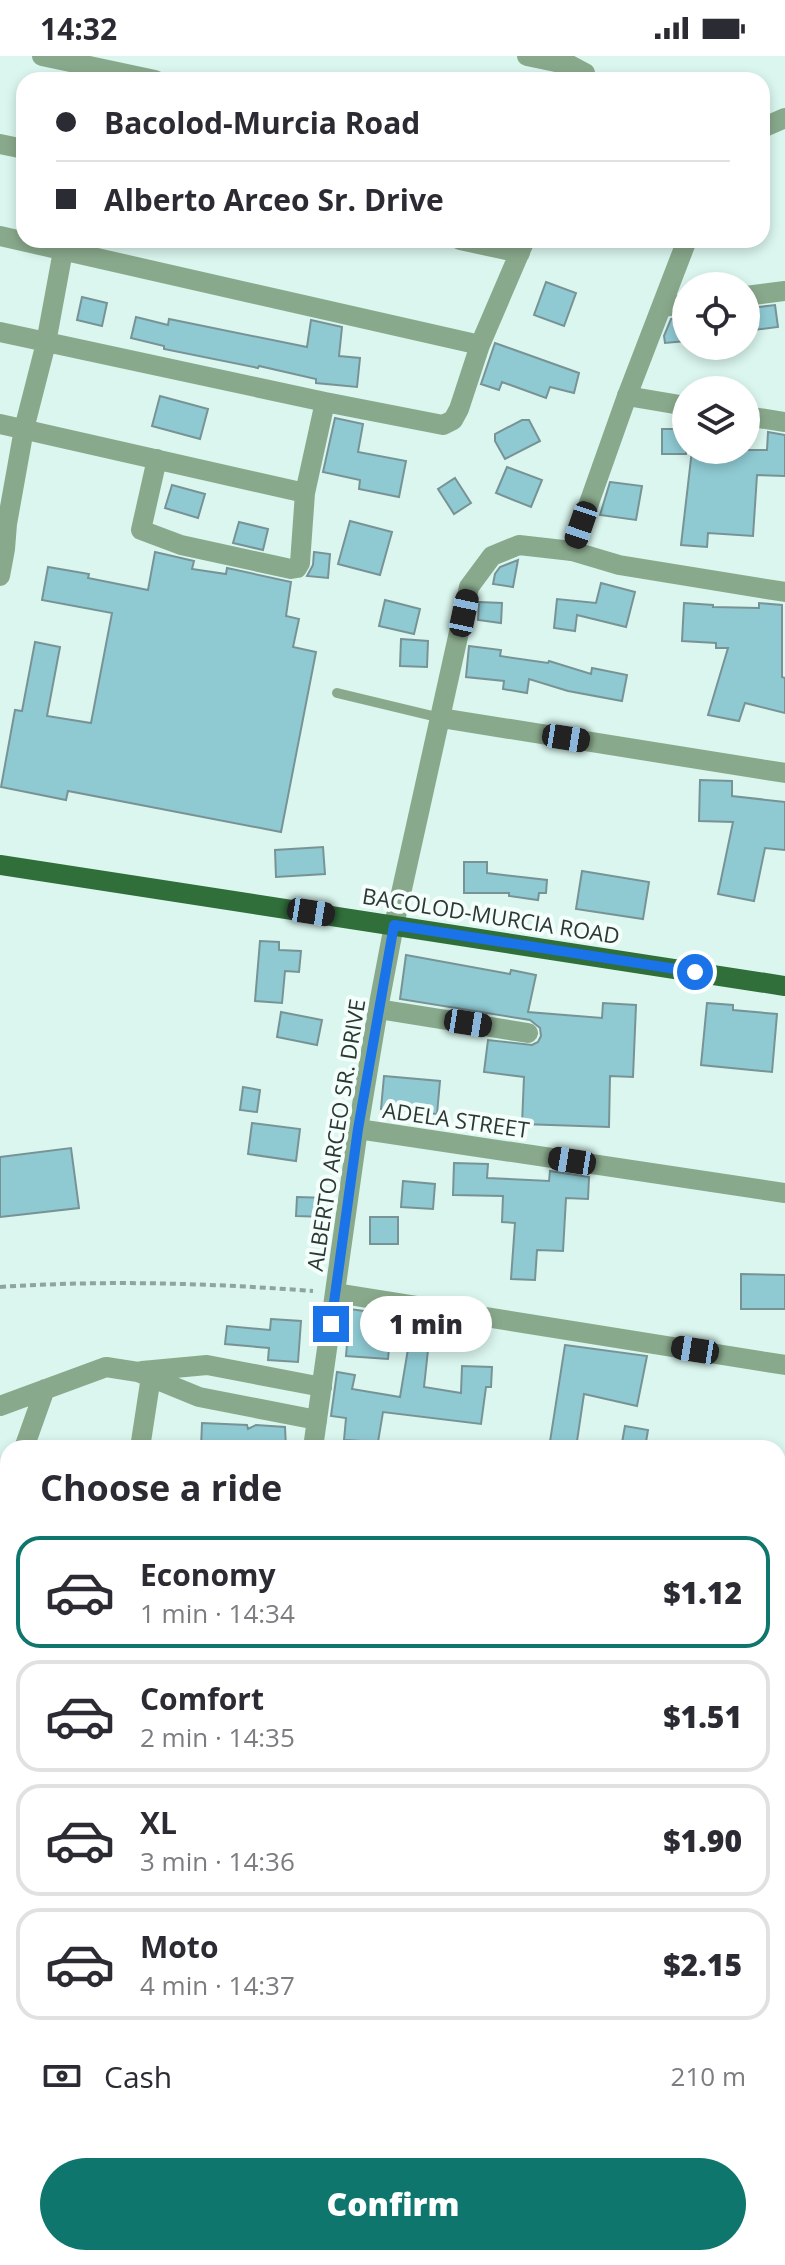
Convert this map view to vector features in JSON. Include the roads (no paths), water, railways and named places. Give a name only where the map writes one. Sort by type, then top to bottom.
[{"type":"main road","name":"BACOLOD-MURCIA ROAD","points":[[0,865],[785,986]]},
{"type":"street","points":[[42,56],[106,69]]},
{"type":"street","points":[[527,56],[570,65],[583,72]]},
{"type":"street","points":[[0,576],[7,537],[3,526],[46,343],[62,248]]},
{"type":"street","points":[[76,248],[480,345]]},
{"type":"street","points":[[0,332],[443,425],[453,420],[459,409],[480,345],[522,248]]},
{"type":"street","points":[[572,551],[684,248]]},
{"type":"street","points":[[760,294],[785,291]]},
{"type":"street","points":[[662,307],[672,306]]},
{"type":"street","points":[[627,396],[672,404]]},
{"type":"street","points":[[157,459],[141,530],[181,545],[297,568],[300,563],[305,493],[325,402]]},
{"type":"street","points":[[760,418],[785,422]]},
{"type":"street","points":[[0,424],[305,493]]},
{"type":"street","name":"ALBERTO ARCEO SR. DRIVE","points":[[314,1440],[378,1009],[469,587],[492,556],[519,545],[572,551],[619,565],[785,592]]},
{"type":"street","points":[[441,718],[785,773]]},
{"type":"street","points":[[378,1009],[528,1033]]},
{"type":"street","name":"ADELA STREET","points":[[358,1129],[785,1193]]},
{"type":"street","points":[[336,1293],[785,1365]]},
{"type":"street","points":[[0,1406],[106,1367],[147,1373],[207,1365],[322,1387]]},
{"type":"street","points":[[147,1373],[199,1397],[317,1420]]},
{"type":"street","points":[[141,1440],[147,1373]]},
{"type":"street","points":[[27,1440],[45,1389]]},
{"type":"lane","points":[[337,693],[441,718]]}]
